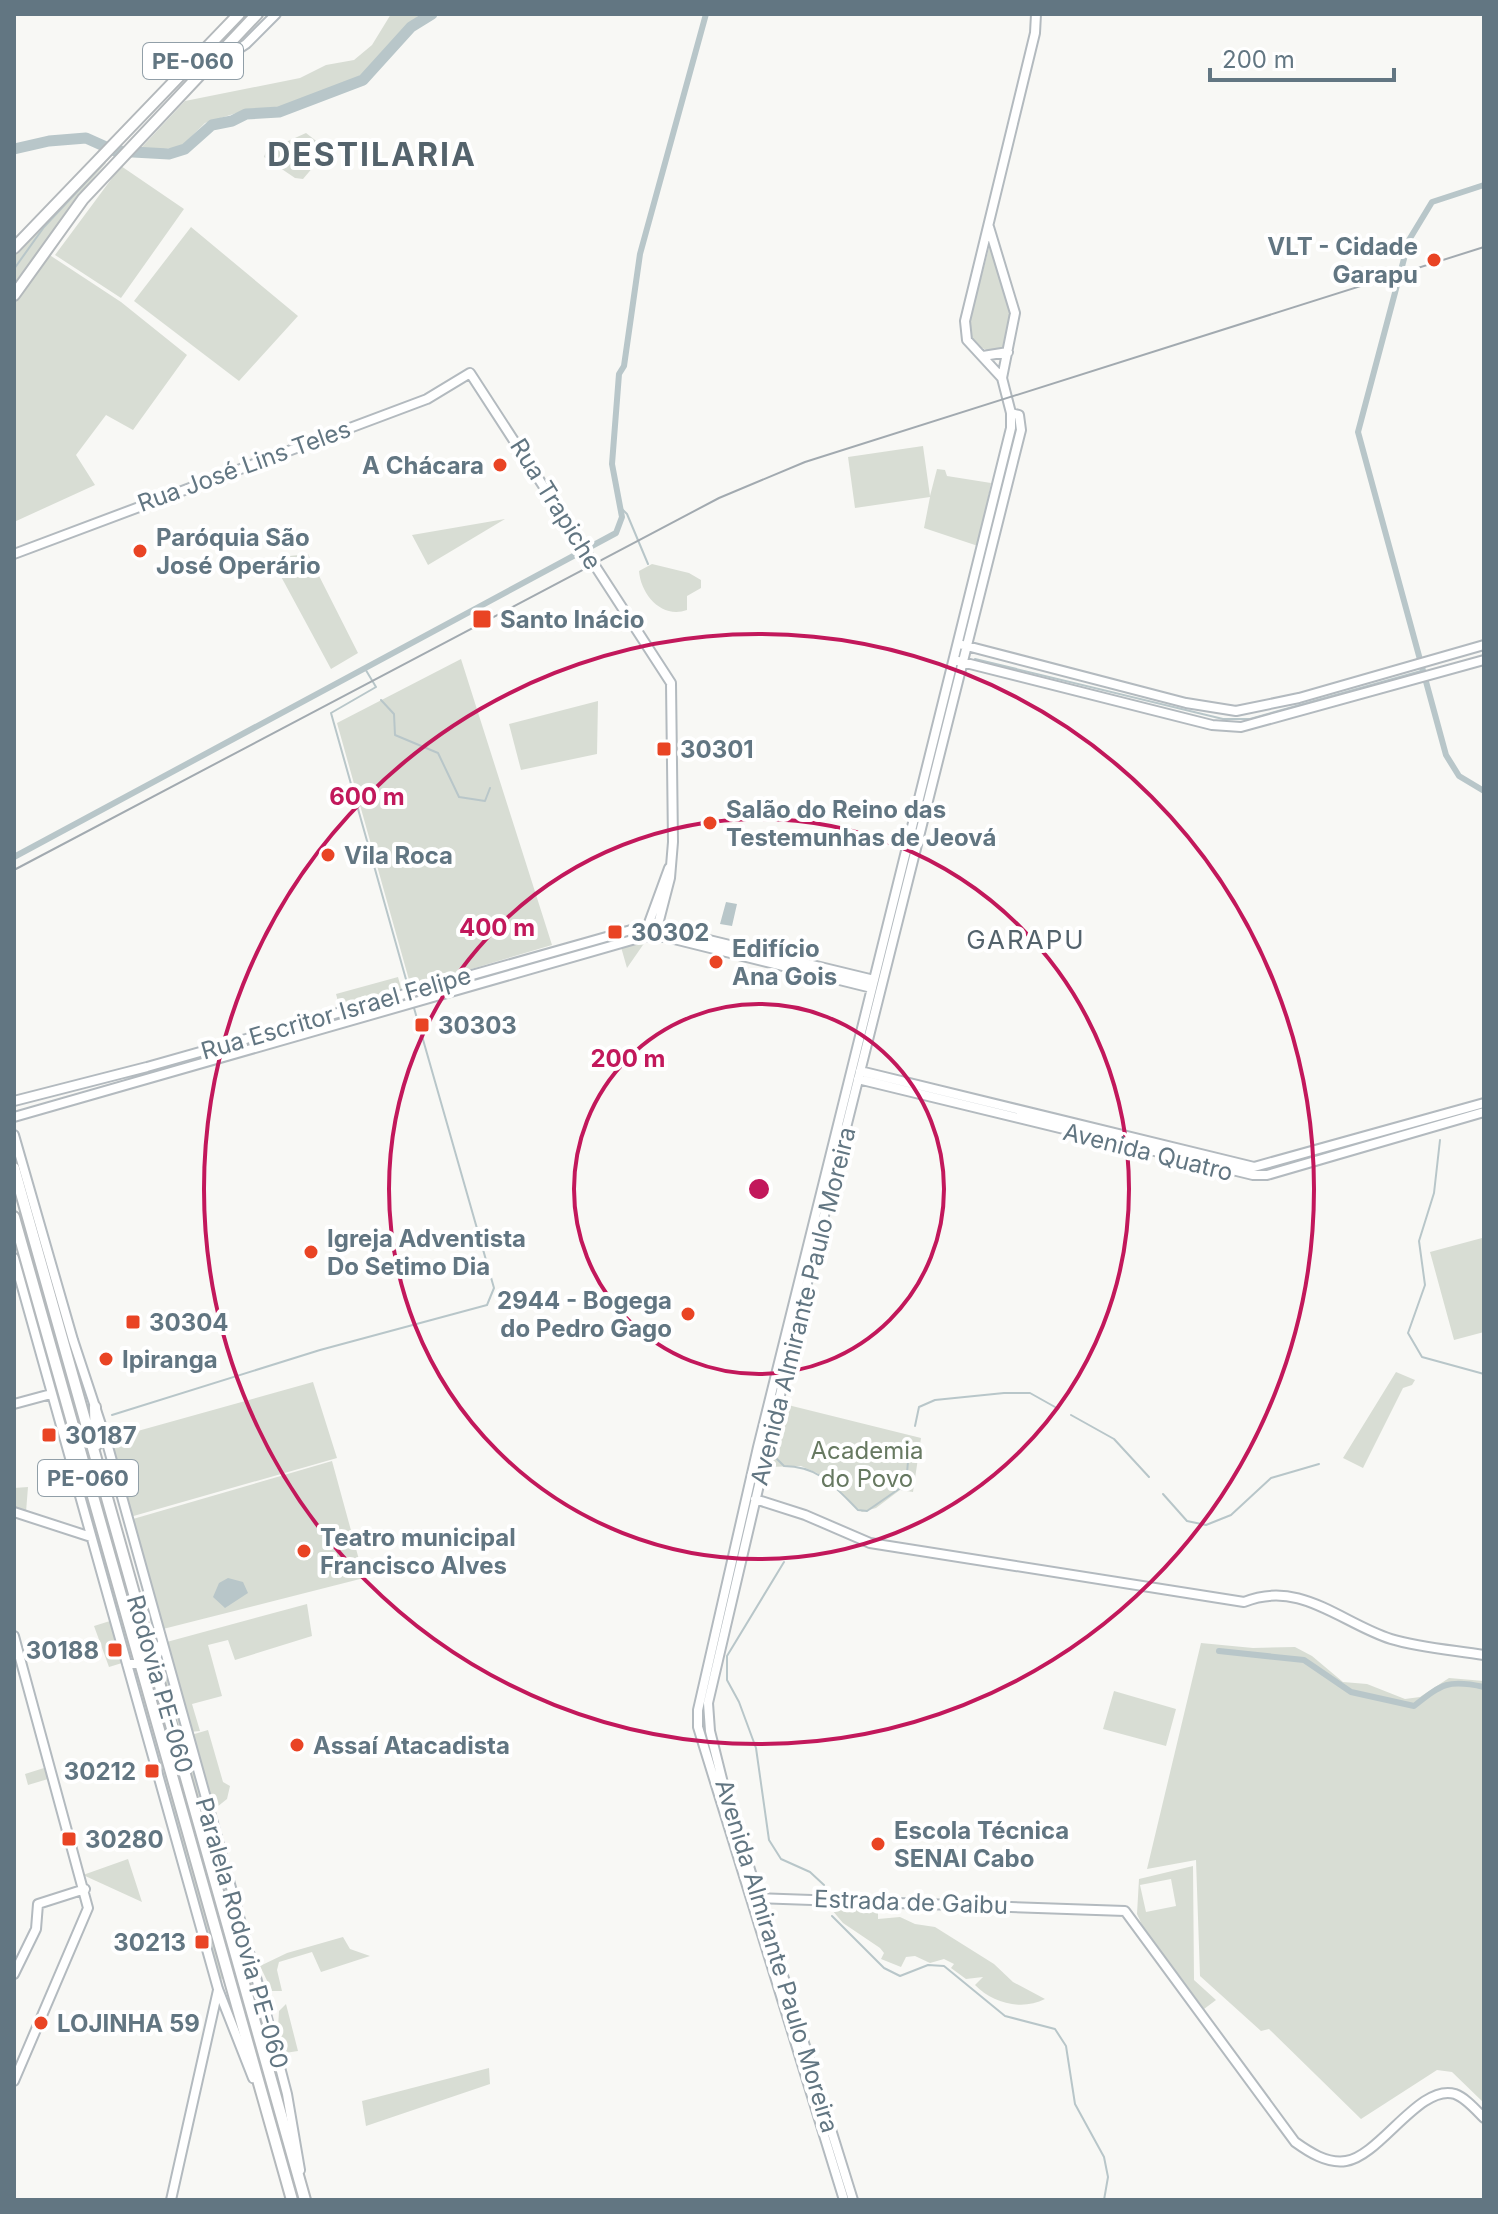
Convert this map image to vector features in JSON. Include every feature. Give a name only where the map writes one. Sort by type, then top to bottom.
[{"type":"highway","name":"PE-060","points":[[14,248],[239,14]]},
{"type":"highway","name":"PE-060","points":[[14,295],[83,199],[257,14]]},
{"type":"highway","name":"Rodovia PE-060","points":[[14,1168],[45,1255],[96,1459],[305,2200]]},
{"type":"highway","name":"Rodovia PE-060","points":[[14,1217],[19,1261],[72,1422],[292,2200]]},
{"type":"highway","points":[[95,1407],[96,1459]]},
{"type":"highway","points":[[72,1422],[76,1481]]},
{"type":"street","points":[[200,72],[246,44],[276,14]]},
{"type":"street","name":"Avenida Almirante Paulo Moreira","points":[[853,2200],[708,1722],[710,1694],[996,505],[1011,428],[1011,413],[1002,378],[967,340],[965,321],[1036,14]]},
{"type":"street","name":"Avenida Almirante Paulo Moreira","points":[[989,227],[1014,308],[1002,378]]},
{"type":"street","points":[[983,356],[1008,352]]},
{"type":"street","name":"Rua Trapiche","points":[[470,373],[671,683],[673,842],[670,878],[651,932]]},
{"type":"street","name":"Rua José Lins Teles","points":[[14,554],[427,399],[470,373]]},
{"type":"street","points":[[962,645],[1226,711],[1249,710],[1484,645]]},
{"type":"street","points":[[958,661],[1225,727],[1260,724],[1484,660]]},
{"type":"street","name":"Avenida Almirante Paulo Moreira","points":[[844,2200],[698,1727],[698,1710],[758,1447],[873,984],[958,661]]},
{"type":"street","points":[[651,932],[873,984]]},
{"type":"street","name":"Rua Escritor Israel Felipe","points":[[14,1117],[414,996],[562,947],[651,932]]},
{"type":"street","name":"Rua Escritor Israel Felipe","points":[[14,1101],[404,999]]},
{"type":"street","name":"Avenida Quatro","points":[[859,1075],[1254,1167],[1273,1165],[1484,1103]]},
{"type":"street","name":"Avenida Quatro","points":[[859,1075],[1253,1175],[1267,1175],[1484,1112]]},
{"type":"street","name":"Paralela Rodovia PE-060","points":[[14,1135],[45,1255],[95,1407],[268,2021],[287,2094],[300,2179]]},
{"type":"street","points":[[19,1261],[45,1255]]},
{"type":"street","name":"Paralela Rodovia PE-060","points":[[19,1261],[51,1394],[218,1989],[264,2102]]},
{"type":"street","points":[[14,1404],[51,1394]]},
{"type":"street","points":[[755,1499],[805,1515],[870,1543],[1244,1602],[1289,1595],[1315,1601],[1388,1638],[1484,1655]]},
{"type":"street","points":[[14,1512],[91,1537]]},
{"type":"street","points":[[14,1636],[85,1889],[86,1918],[14,2081]]},
{"type":"street","points":[[127,1664],[141,1666],[153,1661],[161,1642]]},
{"type":"street","points":[[14,1974],[36,1929],[38,1904],[85,1889]]},
{"type":"street","name":"Estrada de Gaibu","points":[[749,1898],[1127,1912],[1295,2142],[1317,2156],[1338,2161],[1358,2157],[1437,2094],[1455,2094],[1484,2118]]},
{"type":"street","points":[[171,2200],[211,2009],[218,1989]]},
{"type":"green space","points":[[391,14],[421,14],[407,25],[364,74],[289,106],[246,110],[205,123],[181,147],[147,151],[141,148],[185,101],[300,78],[326,65],[354,60],[372,45]]},
{"type":"green space","points":[[306,133],[324,147],[320,159],[303,179],[295,178],[264,157],[266,151]]},
{"type":"green space","points":[[104,161],[106,163],[72,203],[14,285],[14,256]]},
{"type":"green space","points":[[121,166],[184,209],[121,298],[55,255]]},
{"type":"green space","points":[[191,227],[298,316],[239,381],[134,301]]},
{"type":"green space","points":[[990,244],[1014,316],[1004,350],[994,353],[977,346],[969,332]]},
{"type":"green space","points":[[45,252],[121,302],[187,355],[133,430],[106,415],[76,455],[95,485],[14,522],[14,294]]},
{"type":"green space","points":[[923,446],[930,496],[937,469],[945,470],[947,476],[991,483],[978,546],[924,528],[930,497],[855,508],[848,457]]},
{"type":"green space","points":[[505,519],[428,565],[412,535]]},
{"type":"green space","points":[[308,554],[358,653],[331,669],[271,558]]},
{"type":"green space","points":[[652,564],[689,573],[701,580],[701,588],[687,596],[687,610],[669,611],[648,596],[639,571]]},
{"type":"green space","points":[[461,659],[552,945],[411,987],[337,723]]},
{"type":"green space","points":[[598,701],[597,754],[521,770],[509,724]]},
{"type":"green space","points":[[645,942],[627,968],[621,947]]},
{"type":"green space","points":[[398,977],[403,995],[341,1012],[336,994]]},
{"type":"green space","points":[[1482,1238],[1484,1332],[1454,1340],[1430,1252]]},
{"type":"green space","points":[[34,1259],[148,1658],[143,1660],[28,1262]]},
{"type":"green space","points":[[1396,1372],[1415,1380],[1412,1385],[1403,1388],[1363,1468],[1343,1458]]},
{"type":"green space","points":[[313,1382],[337,1458],[130,1517],[109,1439]]},
{"type":"green space","name":"Academia do Povo","points":[[784,1404],[921,1438],[913,1492],[900,1490],[876,1508],[862,1512],[817,1473],[801,1466],[768,1467]]},
{"type":"green space","points":[[76,1450],[135,1657],[130,1658],[80,1481]]},
{"type":"green space","points":[[332,1461],[364,1578],[163,1629],[133,1519]]},
{"type":"green space","points":[[28,1487],[26,1512],[14,1508],[14,1488]]},
{"type":"green space","points":[[307,1604],[312,1636],[235,1660],[228,1640],[208,1645],[222,1696],[192,1704],[200,1731],[190,1732],[163,1643]]},
{"type":"green space","points":[[110,1621],[122,1663],[109,1667],[94,1626]]},
{"type":"green space","points":[[1201,1643],[1253,1648],[1295,1647],[1312,1656],[1343,1682],[1367,1684],[1405,1699],[1420,1697],[1449,1678],[1484,1681],[1484,2103],[1452,2072],[1437,2070],[1361,2119],[1269,2029],[1261,2031],[1200,1976],[1196,1860],[1147,1869]]},
{"type":"green space","points":[[163,1659],[289,2113],[285,2116],[157,1664]]},
{"type":"green space","points":[[150,1665],[301,2200],[296,2200],[144,1668]]},
{"type":"green space","points":[[131,1669],[138,1671],[225,1975],[219,1982]]},
{"type":"green space","points":[[1114,1691],[1176,1709],[1166,1746],[1103,1729]]},
{"type":"green space","points":[[208,1730],[223,1782],[230,1786],[227,1799],[217,1807],[211,1806],[191,1735]]},
{"type":"green space","points":[[44,1768],[48,1779],[28,1785],[25,1774]]},
{"type":"green space","points":[[128,1859],[142,1902],[83,1875]]},
{"type":"green space","points":[[1193,1866],[1194,1980],[1216,2000],[1204,2009],[1143,1927],[1137,1914],[1139,1879]],"holes":[[[1171,1879],[1176,1906],[1146,1912],[1140,1885]]]},
{"type":"green space","points":[[861,1901],[878,1909],[878,1919],[900,1917],[915,1924],[935,1927],[994,1964],[1013,1982],[1045,1999],[1017,2005],[999,2001],[975,1985],[983,1977],[966,1979],[951,1968],[954,1964],[944,1959],[930,1963],[915,1956],[906,1957],[901,1967],[881,1959],[884,1953],[880,1948],[843,1923],[832,1910],[833,1903]]},
{"type":"green space","points":[[343,1937],[350,1949],[370,1956],[321,1972],[312,1952],[279,1962],[277,1970],[282,1991],[272,1991],[260,1966],[287,1953]]},
{"type":"green space","points":[[286,2004],[298,2051],[285,2053],[278,2028],[279,2011]]},
{"type":"green space","points":[[489,2068],[490,2084],[366,2126],[362,2101]]},
{"type":"shaded area","points":[[726,902],[737,904],[732,926],[720,924]]},
{"type":"shaded area","points":[[228,1578],[243,1582],[248,1593],[225,1608],[213,1597],[219,1583]]},
{"type":"waterway","points":[[14,149],[49,141],[86,138],[115,151],[169,154],[185,149],[212,125],[246,114],[279,112],[363,80],[411,27],[432,14]]},
{"type":"waterway","points":[[14,857],[616,533],[622,517],[612,464],[619,374],[624,366],[640,254],[706,14]]},
{"type":"waterway","points":[[14,269],[44,227],[115,151]]},
{"type":"waterway","points":[[1484,185],[1432,202],[1409,240],[1358,432],[1446,755],[1459,776],[1484,791]]},
{"type":"waterway","points":[[620,507],[627,514],[648,564]]},
{"type":"waterway","points":[[975,659],[1223,719],[1250,719],[1421,671]]},
{"type":"waterway","points":[[364,667],[376,687],[331,713],[409,990]]},
{"type":"waterway","points":[[381,700],[394,714],[395,735],[438,753],[459,797],[485,801],[490,788]]},
{"type":"waterway","points":[[112,1415],[320,1350],[487,1305],[494,1288],[414,1008]]},
{"type":"waterway","points":[[1440,1140],[1434,1193],[1419,1241],[1425,1285],[1408,1333],[1422,1357],[1484,1374]]},
{"type":"waterway","points":[[915,1426],[919,1407],[935,1400],[1030,1393],[1055,1407]]},
{"type":"waterway","points":[[1071,1415],[1114,1439],[1149,1477]]},
{"type":"waterway","points":[[774,1456],[784,1466],[807,1470],[826,1479],[858,1510],[867,1511],[906,1484],[910,1439]]},
{"type":"waterway","points":[[1163,1494],[1187,1521],[1206,1525],[1231,1515],[1271,1478],[1319,1464]]},
{"type":"waterway","points":[[784,1562],[727,1656],[727,1680],[739,1702],[756,1748],[769,1840],[781,1859],[810,1872],[824,1885]]},
{"type":"waterway","points":[[1219,1651],[1304,1660],[1351,1692],[1414,1706],[1446,1685],[1484,1687]]},
{"type":"waterway","points":[[832,1916],[884,1968],[900,1976],[928,1965],[944,1966],[1005,2016],[1055,2029],[1066,2046],[1075,2104],[1104,2157],[1108,2177],[1104,2200]]},
{"type":"tram line","points":[[14,870],[719,498],[805,462],[1484,247]]},
{"type":"place","name":"VLT - Cidade Garapu","points":[[1434,260]]},
{"type":"place","name":"A Chácara","points":[[500,465]]},
{"type":"place","name":"Paróquia São José Operário","points":[[140,551]]},
{"type":"place","name":"Santo Inácio","points":[[482,619]]},
{"type":"place","name":"30301","points":[[664,749]]},
{"type":"place","name":"Salão do Reino das Testemunhas de Jeová","points":[[710,823]]},
{"type":"place","name":"Vila Roca","points":[[328,855]]},
{"type":"place","name":"30302","points":[[615,932]]},
{"type":"place","name":"Edifício Ana Gois","points":[[716,962]]},
{"type":"place","name":"30303","points":[[422,1025]]},
{"type":"place","name":"Igreja Adventista Do Setimo Dia","points":[[311,1252]]},
{"type":"place","name":"2944 - Bogega do Pedro Gago","points":[[688,1314]]},
{"type":"place","name":"30304","points":[[133,1322]]},
{"type":"place","name":"Ipiranga","points":[[106,1359]]},
{"type":"place","name":"30187","points":[[49,1435]]},
{"type":"place","name":"Teatro municipal Francisco Alves","points":[[304,1551]]},
{"type":"place","name":"30188","points":[[115,1650]]},
{"type":"place","name":"Assaí Atacadista","points":[[297,1745]]},
{"type":"place","name":"30212","points":[[152,1771]]},
{"type":"place","name":"30280","points":[[69,1839]]},
{"type":"place","name":"Escola Técnica SENAI Cabo","points":[[878,1844]]},
{"type":"place","name":"30213","points":[[202,1942]]},
{"type":"place","name":"LOJINHA 59","points":[[41,2023]]},
{"type":"district","name":"DESTILARIA","points":[[372,154]]},
{"type":"district","name":"GARAPU","points":[[1026,939]]}]
